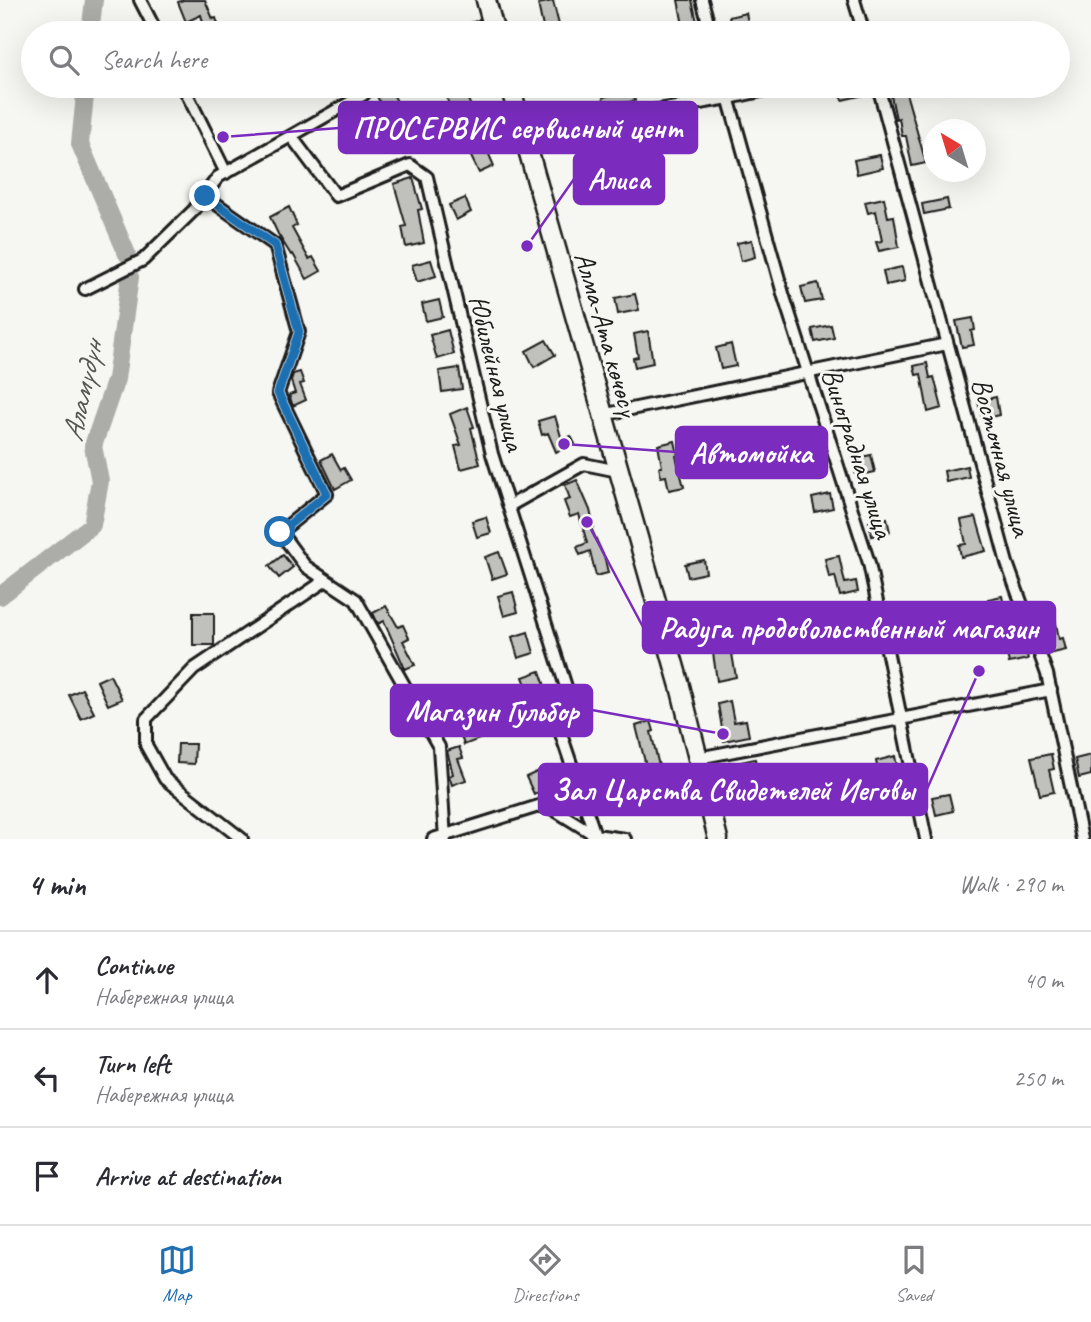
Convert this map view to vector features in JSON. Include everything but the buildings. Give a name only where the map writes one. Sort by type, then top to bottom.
[{"type":"highway","points":[[486,0],[492,21]]},
{"type":"highway","name":"Алма-Ата көчөсү","points":[[514,98],[660,614],[718,839]]},
{"type":"street","points":[[140,0],[151,21]]},
{"type":"street","points":[[702,0],[708,21]]},
{"type":"street","points":[[855,0],[861,21]]},
{"type":"street","points":[[189,98],[226,173]]},
{"type":"street","points":[[85,289],[143,260],[194,210],[218,177],[358,98]]},
{"type":"street","points":[[524,133],[729,98]]},
{"type":"street","name":"Виноградная улица","points":[[729,98],[784,297],[869,563],[926,839]]},
{"type":"street","name":"Восточная улица","points":[[881,98],[1007,562],[1051,690],[1082,839]]},
{"type":"street","name":"Юбилейная улица","points":[[291,136],[336,195],[410,165],[427,177],[492,454],[567,690],[559,728],[595,835]]},
{"type":"street","points":[[205,196],[275,245],[299,332],[278,393],[327,494],[280,532],[305,566],[356,600],[439,747],[441,838],[545,804],[595,835],[625,839]]},
{"type":"street","points":[[602,415],[947,344]]},
{"type":"street","points":[[509,506],[584,464],[618,471]]},
{"type":"street","points":[[242,839],[165,779],[146,745],[146,719],[194,669],[326,580]]},
{"type":"street","points":[[698,758],[1051,690]]},
{"type":"waterway","name":"Аламүдүн","points":[[91,21],[94,0]]},
{"type":"waterway","name":"Аламүдүн","points":[[85,98],[80,144],[127,254]]},
{"type":"waterway","name":"Аламүдүн","points":[[0,596],[92,525],[100,481],[93,446],[116,379],[130,277]]},
{"type":"place","name":"ПРОСЕРВИС сервисный цент","points":[[223,137]]},
{"type":"place","name":"Алиса","points":[[527,246]]},
{"type":"place","name":"Автомойка","points":[[564,444]]},
{"type":"place","name":"Радуга продовольственный магазин","points":[[587,522]]},
{"type":"place","name":"Зал Царства Свидетелей Иеговы","points":[[979,671]]},
{"type":"place","name":"Магазин Гульбор","points":[[723,734]]},
{"type":"route","points":[[205,196],[275,245],[299,332],[278,393],[327,494],[280,532]]}]
